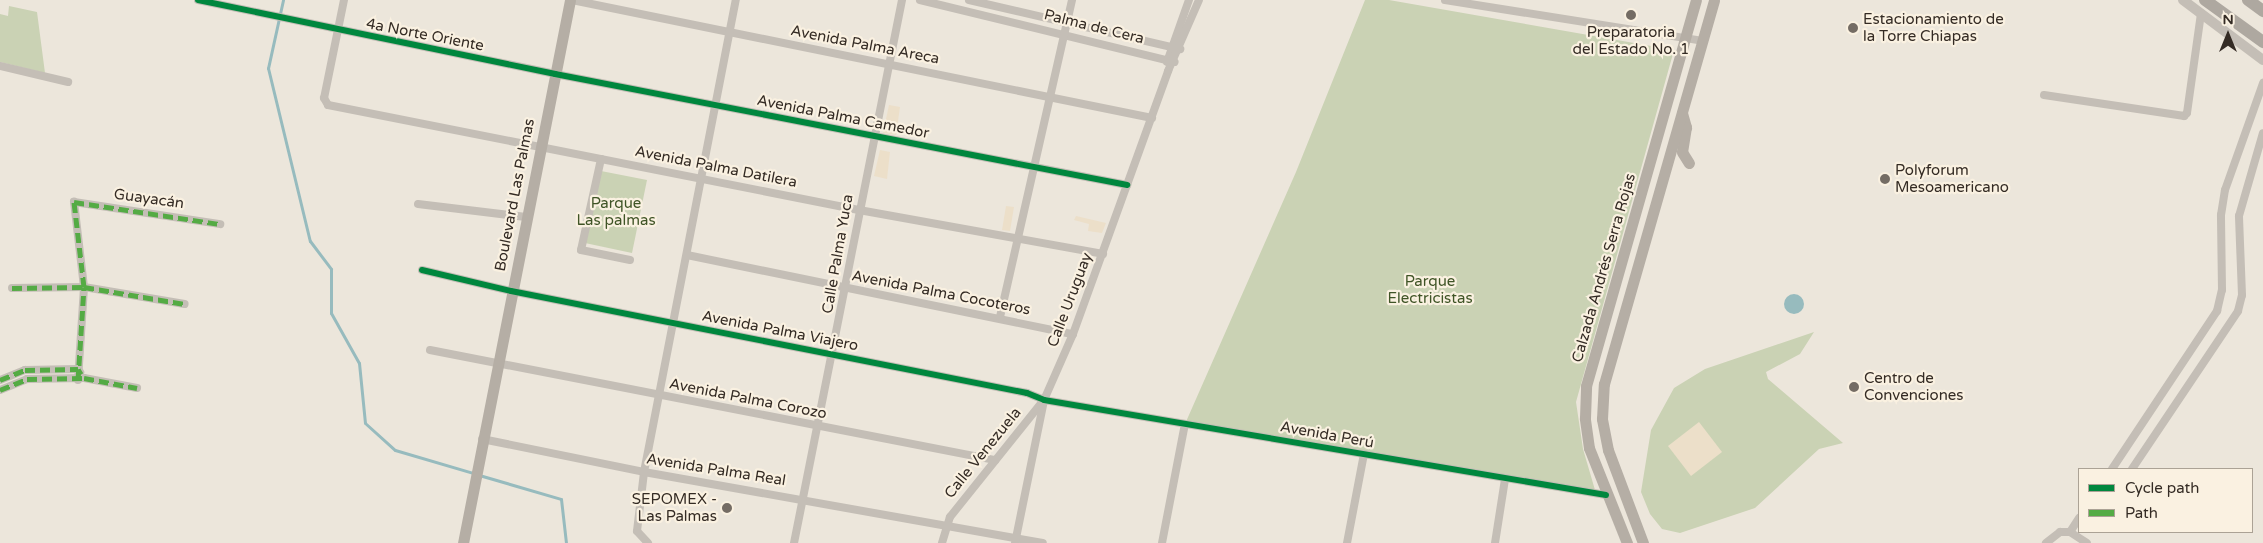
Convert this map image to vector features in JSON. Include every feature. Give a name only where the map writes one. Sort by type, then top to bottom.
[{"type":"highway","points":[[2205,0],[2263,42]]},
{"type":"highway","points":[[2248,0],[2263,11]]},
{"type":"main road","name":"Boulevard Las Palmas","points":[[463,543],[511,291],[571,0]]},
{"type":"main road","name":"Calzada Andrés Serra Rojas","points":[[1626,543],[1589,448],[1585,418],[1586,386],[1696,0]]},
{"type":"main road","name":"Calzada Andrés Serra Rojas","points":[[1643,543],[1608,450],[1602,419],[1604,384],[1714,0]]},
{"type":"main road","points":[[1682,113],[1686,127],[1682,152],[1689,163]]},
{"type":"street","name":"4a Norte Oriente","points":[[198,0],[290,21],[555,74]]},
{"type":"street","points":[[339,30],[344,0]]},
{"type":"street","name":"Avenida Palma Areca","points":[[571,0],[729,34],[1049,95],[1152,118]]},
{"type":"street","points":[[648,543],[637,531],[644,472],[717,106],[736,0]]},
{"type":"street","name":"Calle Palma Yuca","points":[[794,543],[846,288],[887,63],[902,0]]},
{"type":"street","name":"Palma de Cera","points":[[920,0],[1171,60]]},
{"type":"street","name":"Palma de Cera","points":[[969,0],[1176,48]]},
{"type":"street","points":[[1000,317],[1020,239],[1049,95],[1072,0]]},
{"type":"street","points":[[1176,48],[1189,0]]},
{"type":"street","points":[[1171,60],[1199,0]]},
{"type":"street","points":[[1445,0],[1686,36],[1703,41]]},
{"type":"street","points":[[2183,0],[2263,60]]},
{"type":"street","points":[[2044,95],[2184,116],[2187,113],[2201,13]]},
{"type":"street","name":"Avenida Palma Datilera","points":[[339,30],[325,103],[601,159],[702,177],[859,210],[1103,254]]},
{"type":"street","name":"Calle Uruguay","points":[[1016,541],[1044,400],[1073,334],[1103,254],[1171,60]]},
{"type":"street","points":[[0,66],[68,82]]},
{"type":"street","name":"Avenida Palma Camedor","points":[[555,74],[1127,185]]},
{"type":"street","points":[[2113,468],[2217,312],[2222,290],[2221,215],[2225,190],[2263,83]]},
{"type":"street","points":[[2133,468],[2238,311],[2242,295],[2239,216],[2263,133]]},
{"type":"street","points":[[601,159],[581,250],[630,260]]},
{"type":"street","name":"Guayacán","points":[[84,287],[74,202],[220,224]]},
{"type":"street","points":[[418,204],[526,217]]},
{"type":"street","name":"Avenida Palma Cocoteros","points":[[686,255],[1000,317],[1073,334]]},
{"type":"street","name":"Avenida Palma Viajero","points":[[422,270],[511,291],[1027,393],[1044,400]]},
{"type":"street","points":[[81,379],[78,369],[84,287]]},
{"type":"street","points":[[12,288],[84,287],[185,304]]},
{"type":"street","name":"Avenida Palma Corozo","points":[[430,350],[995,460]]},
{"type":"street","points":[[0,380],[25,370],[78,369]]},
{"type":"street","points":[[0,390],[27,379],[81,379],[137,388]]},
{"type":"street","name":"Avenida Perú","points":[[1044,400],[1606,495]]},
{"type":"street","name":"Calle Venezuela","points":[[946,526],[995,460],[1044,400]]},
{"type":"street","points":[[1162,543],[1185,424]]},
{"type":"street","name":"Avenida Palma Real","points":[[482,439],[644,472],[803,498],[1016,541],[1043,543]]},
{"type":"street","points":[[1347,543],[1364,454]]},
{"type":"street","points":[[1495,543],[1505,479]]},
{"type":"street","points":[[2070,532],[2078,520]]},
{"type":"street","points":[[942,543],[946,526]]},
{"type":"street","points":[[2046,543],[2060,532],[2070,532],[2086,541]]},
{"type":"green space","name":"Parque Electricistas","points":[[1365,0],[1389,0],[1674,50],[1576,402],[1583,449],[1595,490],[1185,424],[1296,172]]},
{"type":"green space","points":[[9,6],[37,12],[45,73],[0,62],[0,14],[8,16]]},
{"type":"green space","name":"Parque Las palmas","points":[[601,171],[647,180],[632,253],[585,243]]},
{"type":"green space","points":[[1814,332],[1800,354],[1766,372],[1768,379],[1843,443],[1819,449],[1755,508],[1680,533],[1662,529],[1650,514],[1641,492],[1651,430],[1674,388],[1705,369]]},
{"type":"shaded area","points":[[889,105],[900,107],[896,135],[883,133]]},
{"type":"shaded area","points":[[880,150],[890,152],[887,179],[874,176]]},
{"type":"shaded area","points":[[1006,206],[1014,207],[1010,231],[1002,230]]},
{"type":"shaded area","points":[[1076,216],[1106,223],[1102,233],[1088,231],[1089,224],[1074,220]]},
{"type":"shaded area","points":[[1699,422],[1722,452],[1691,476],[1668,446]]},
{"type":"water","points":[[1790,294],[1798,294],[1804,300],[1804,308],[1798,314],[1790,314],[1784,308],[1784,300]]},
{"type":"waterway","points":[[283,0],[268,68],[310,241],[331,269],[331,313],[359,363],[365,423],[395,450],[473,473]]},
{"type":"waterway","points":[[479,475],[561,499],[566,543]]},
{"type":"marked path","points":[[78,380],[84,287],[74,202],[220,224]]},
{"type":"marked path","points":[[12,288],[84,287],[185,304]]},
{"type":"marked path","points":[[0,380],[25,370],[78,369],[81,374]]},
{"type":"marked path","points":[[0,390],[27,379],[84,378],[137,388]]},
{"type":"cycle path","points":[[198,0],[555,74],[1127,185]]},
{"type":"cycle path","points":[[422,270],[511,291],[1027,393],[1044,400],[1606,495]]},
{"type":"place","name":"Preparatoria del Estado No. 1","points":[[1631,15]]},
{"type":"place","name":"Estacionamiento de la Torre Chiapas","points":[[1853,28]]},
{"type":"place","name":"Polyforum Mesoamericano","points":[[1885,179]]},
{"type":"place","name":"Centro de Convenciones","points":[[1854,387]]},
{"type":"place","name":"SEPOMEX - Las Palmas","points":[[727,508]]}]
